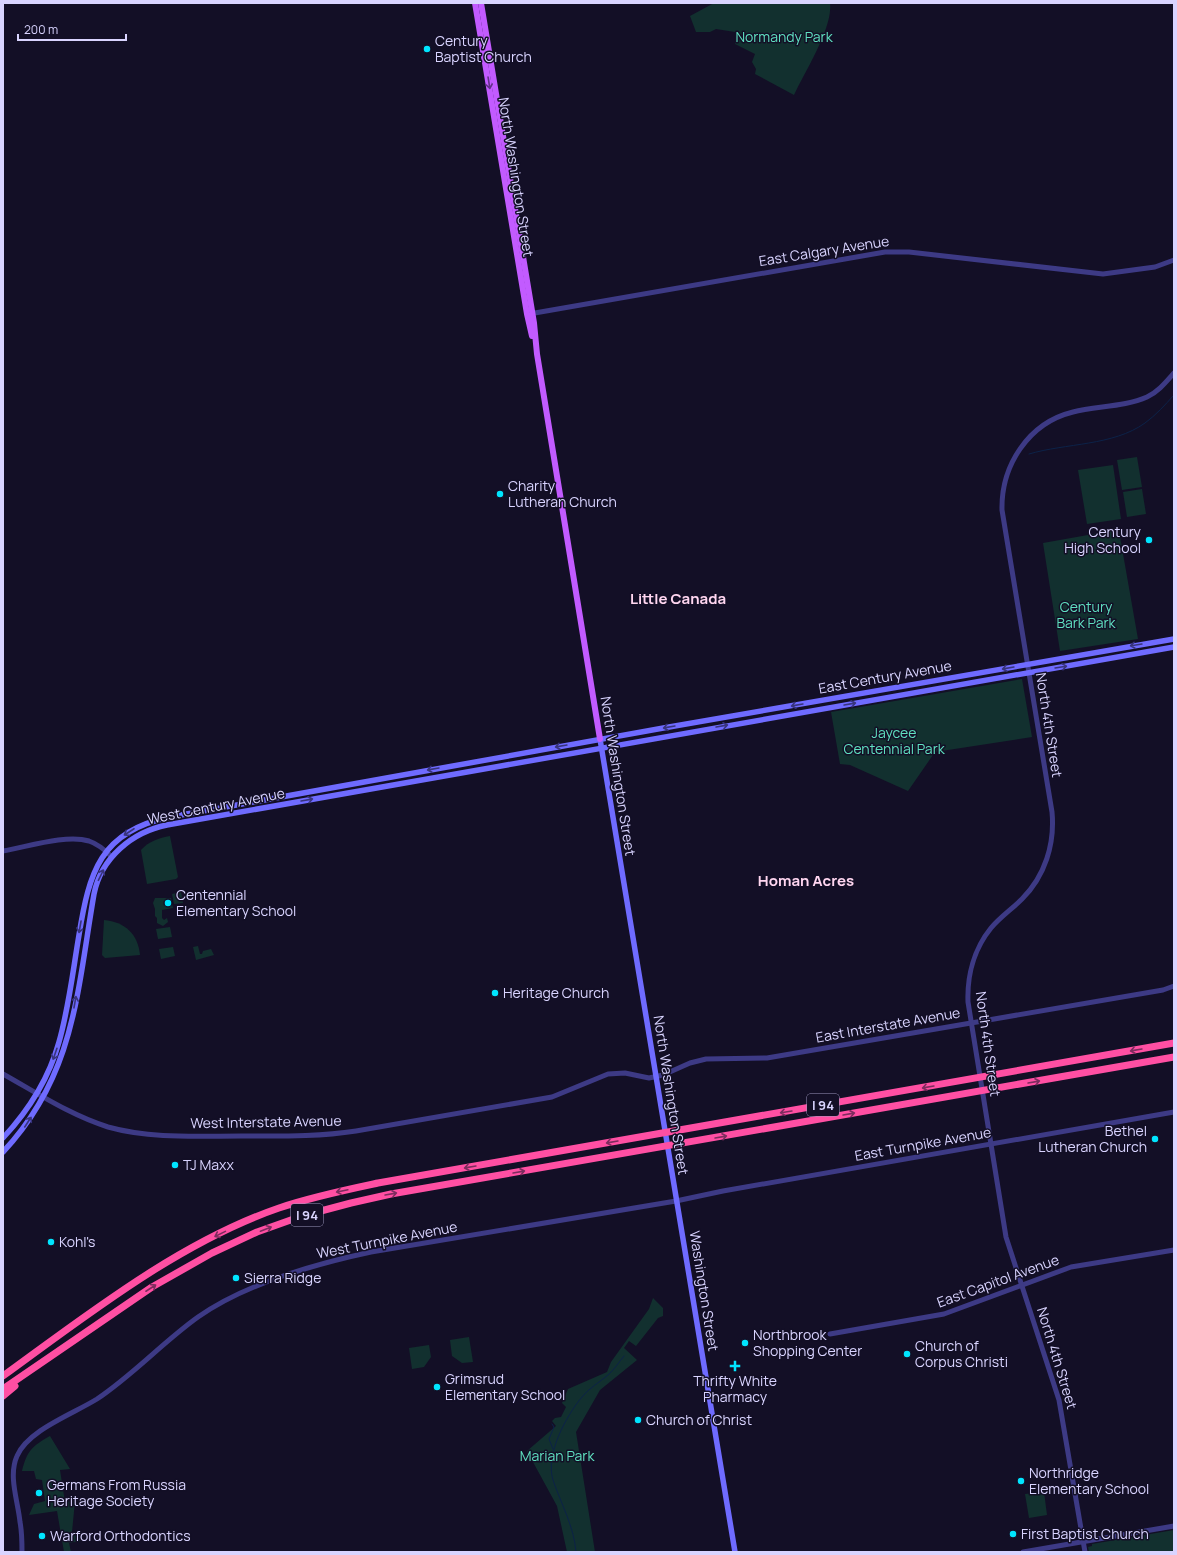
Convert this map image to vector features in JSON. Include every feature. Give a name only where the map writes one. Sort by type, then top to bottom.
[{"type":"highway","name":"I 94","points":[[3,1376],[172,1259],[234,1227],[278,1208],[327,1194],[378,1183],[680,1129],[1174,1043]]},
{"type":"highway","name":"I 94","points":[[3,1389],[176,1273],[216,1251],[257,1232],[313,1212],[378,1197],[1174,1057]]},
{"type":"highway","points":[[3,1396],[137,1298]]},
{"type":"highway","points":[[3,1372],[35,1353]]},
{"type":"main road","name":"North Washington Street","points":[[475,3],[537,354],[676,1201]]},
{"type":"main road","name":"North Washington Street","points":[[481,3],[530,314]]},
{"type":"main road","name":"East Century Avenue","points":[[600,739],[1174,639]]},
{"type":"main road","name":"East Century Avenue","points":[[601,747],[1174,647]]},
{"type":"main road","name":"West Century Avenue","points":[[3,1138],[15,1125],[37,1093],[52,1064],[60,1037],[88,886],[97,865],[106,851],[130,831],[158,819],[600,739]]},
{"type":"main road","name":"West Century Avenue","points":[[3,1152],[24,1129],[44,1098],[60,1064],[69,1033],[96,887],[103,870],[112,857],[134,838],[162,826],[601,747]]},
{"type":"main road","name":"Washington Street","points":[[676,1201],[735,1552]]},
{"type":"street","name":"East Calgary Avenue","points":[[530,314],[886,252],[909,252],[1103,274],[1155,267],[1174,260]]},
{"type":"street","name":"North 4th Street","points":[[1085,1552],[1059,1400],[1006,1237],[970,1023],[968,1002],[968,984],[978,949],[990,929],[1023,898],[1035,882],[1046,863],[1052,840],[1052,812],[1002,510],[1004,484],[1011,463],[1025,441],[1044,425],[1066,414],[1146,398],[1160,389],[1174,373]]},
{"type":"street","points":[[3,851],[74,839],[91,842],[106,851],[112,857]]},
{"type":"street","name":"East Interstate Avenue","points":[[655,1077],[706,1059],[767,1058],[1163,990],[1174,986]]},
{"type":"street","name":"West Interstate Avenue","points":[[3,1074],[70,1112],[94,1122],[118,1129],[147,1134],[190,1136],[325,1135],[356,1132],[552,1097],[608,1074],[625,1073],[643,1077],[655,1077]]},
{"type":"street","name":"East Turnpike Avenue","points":[[676,1201],[723,1191],[1174,1112]]},
{"type":"street","name":"West Turnpike Avenue","points":[[22,1552],[21,1527],[13,1472],[15,1460],[23,1445],[36,1434],[100,1396],[194,1320],[212,1309],[283,1277],[352,1256],[676,1201]]},
{"type":"street","name":"East Capitol Avenue","points":[[830,1334],[944,1314],[1074,1267],[1174,1250]]},
{"type":"street","points":[[1023,1552],[1174,1526]]},
{"type":"green space","name":"Normandy Park","points":[[714,3],[830,3],[830,13],[823,37],[794,95],[755,74],[756,69],[752,62],[755,54],[735,44],[735,32],[716,29],[710,32],[696,32],[690,16]]},
{"type":"green space","points":[[1137,457],[1142,487],[1122,490],[1117,460]]},
{"type":"green space","points":[[1113,465],[1121,519],[1087,524],[1078,470]]},
{"type":"green space","points":[[1142,489],[1146,514],[1127,517],[1123,492]]},
{"type":"green space","name":"Century Bark Park","points":[[1116,530],[1119,531],[1138,639],[1060,651],[1043,543]]},
{"type":"green space","name":"Jaycee Centennial Park","points":[[1022,679],[1032,737],[935,752],[908,791],[850,765],[840,764],[831,712]]},
{"type":"green space","points":[[170,836],[178,877],[176,879],[147,884],[141,850],[154,840]]},
{"type":"green space","points":[[181,892],[183,903],[174,904],[172,894]]},
{"type":"green space","points":[[155,898],[171,898],[173,908],[162,910],[162,918],[164,920],[167,918],[168,922],[163,926],[157,923],[157,918],[155,916],[153,903]]},
{"type":"green space","points":[[104,920],[118,923],[129,930],[136,941],[140,955],[105,958],[102,955]]},
{"type":"green space","points":[[170,927],[172,937],[158,939],[156,929]]},
{"type":"green space","points":[[198,946],[200,954],[202,954],[203,951],[211,949],[214,955],[196,960],[193,947]]},
{"type":"green space","points":[[173,947],[175,956],[161,959],[159,949]]},
{"type":"green space","name":"Marian Park","points":[[653,1298],[663,1308],[663,1316],[658,1318],[636,1346],[629,1341],[624,1348],[637,1360],[600,1390],[576,1432],[595,1552],[567,1552],[557,1506],[527,1451],[556,1426],[552,1421],[555,1418],[561,1417],[566,1407],[562,1403],[568,1389],[607,1372],[611,1362],[649,1309]]},
{"type":"green space","points":[[469,1337],[473,1362],[462,1363],[452,1356],[450,1340]]},
{"type":"green space","points":[[429,1345],[431,1357],[424,1367],[412,1369],[409,1348]]},
{"type":"green space","points":[[50,1436],[70,1469],[60,1470],[65,1502],[75,1501],[72,1532],[82,1532],[81,1541],[69,1543],[71,1552],[64,1552],[57,1511],[29,1515],[34,1504],[45,1501],[42,1480],[36,1479],[34,1471],[22,1471],[26,1458],[31,1450]]},
{"type":"green space","points":[[1044,1492],[1047,1515],[1029,1518],[1025,1494]]},
{"type":"green space","points":[[1174,1530],[1174,1552],[1089,1552],[1088,1547],[1092,1546],[1092,1544]]},
{"type":"waterway","points":[[1029,454],[1119,436],[1145,423],[1153,417],[1174,395]]},
{"type":"waterway","points":[[576,1552],[573,1533],[553,1480],[551,1470],[554,1448],[558,1436],[570,1414],[582,1397],[610,1373],[624,1356]]},
{"type":"waterway","points":[[552,1424],[554,1427],[549,1439],[553,1449]]},
{"type":"place","name":"Century Baptist Church","points":[[427,49]]},
{"type":"place","name":"Charity Lutheran Church","points":[[500,494]]},
{"type":"place","name":"Century High School","points":[[1149,540]]},
{"type":"place","name":"Centennial Elementary School","points":[[168,903]]},
{"type":"place","name":"Heritage Church","points":[[495,993]]},
{"type":"place","name":"Bethel Lutheran Church","points":[[1155,1139]]},
{"type":"place","name":"TJ Maxx","points":[[175,1165]]},
{"type":"place","name":"Kohl's","points":[[51,1242]]},
{"type":"place","name":"Sierra Ridge","points":[[236,1278]]},
{"type":"place","name":"Northbrook Shopping Center","points":[[745,1343]]},
{"type":"place","name":"Church of Corpus Christi","points":[[907,1354]]},
{"type":"place","name":"Thrifty White Pharmacy","points":[[735,1366]]},
{"type":"place","name":"Grimsrud Elementary School","points":[[437,1387]]},
{"type":"place","name":"Church of Christ","points":[[638,1420]]},
{"type":"place","name":"Northridge Elementary School","points":[[1021,1481]]},
{"type":"place","name":"Germans From Russia Heritage Society","points":[[39,1493]]},
{"type":"place","name":"First Baptist Church","points":[[1013,1534]]},
{"type":"place","name":"Warford Orthodontics","points":[[42,1536]]},
{"type":"district","name":"Little Canada","points":[[678,599]]},
{"type":"district","name":"Homan Acres","points":[[806,881]]}]
